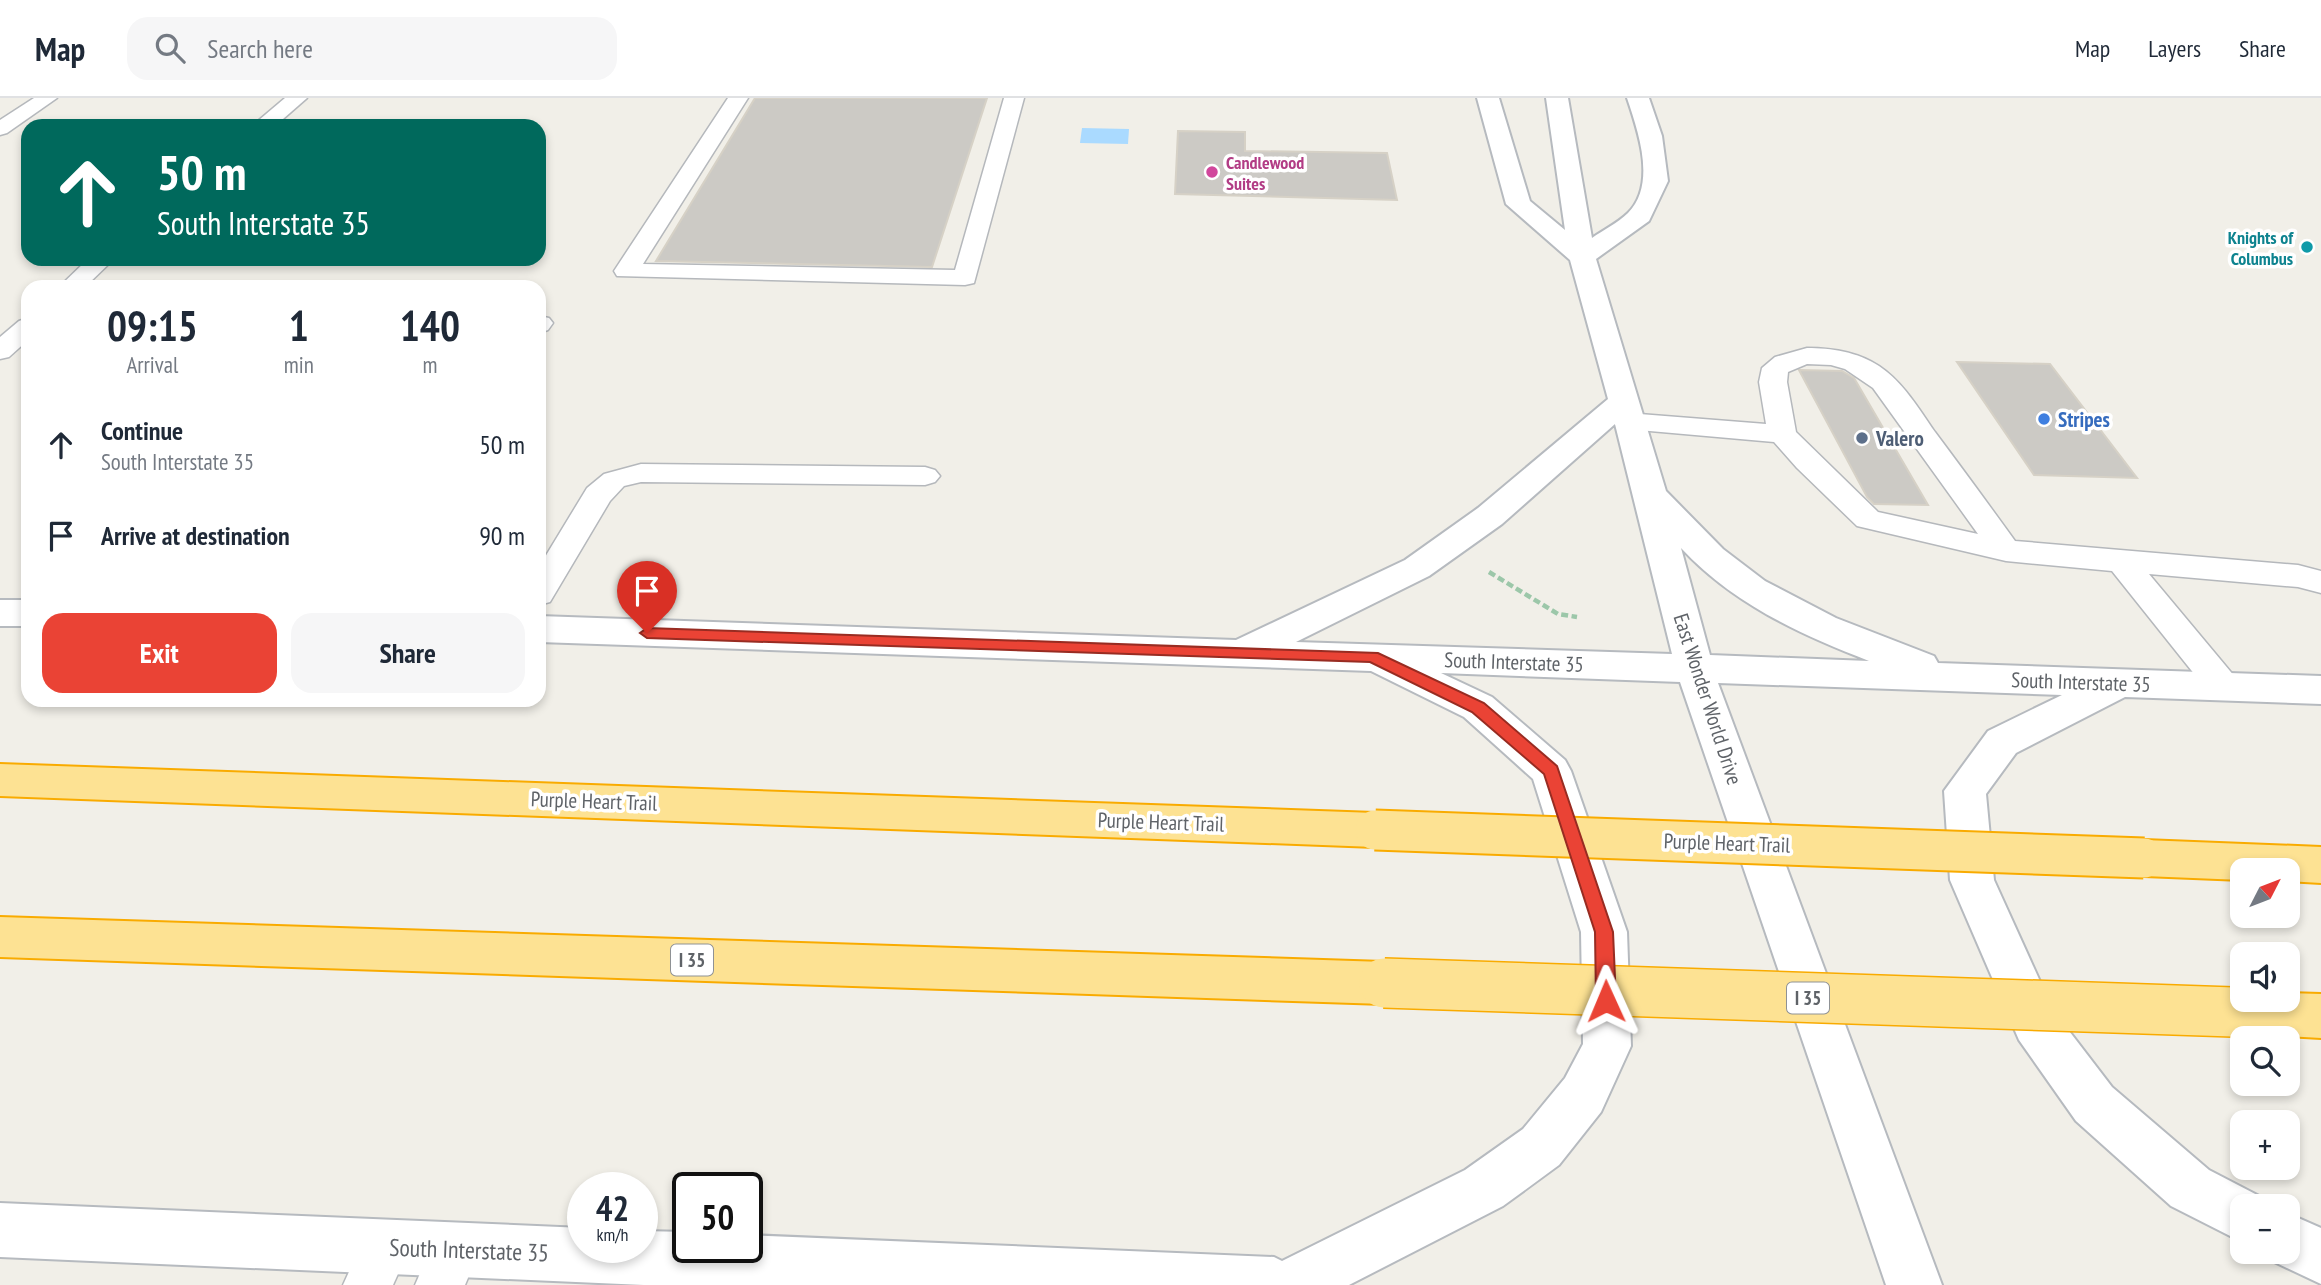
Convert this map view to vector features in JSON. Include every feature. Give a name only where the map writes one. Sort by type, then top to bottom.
[{"type":"highway","name":"Purple Heart Trail","points":[[0,780],[2321,865]]},
{"type":"highway","name":"I 35","points":[[0,937],[2321,1016]]},
{"type":"main road","points":[[1488,98],[1518,204],[1583,257],[1640,216],[1656,181],[1651,136],[1638,98]]},
{"type":"main road","name":"East Wonder World Drive","points":[[1557,98],[1583,257],[1650,493],[1694,668],[1914,1285]]},
{"type":"main road","points":[[1243,652],[1417,568],[1490,516],[1625,411]]},
{"type":"main road","points":[[1650,493],[1730,575],[1797,615],[1858,643],[1951,677]]},
{"type":"main road","points":[[0,613],[21,613]]},
{"type":"main road","name":"South Interstate 35","points":[[546,629],[2321,690]]},
{"type":"main road","points":[[1292,1285],[1484,1188],[1541,1147],[1583,1095],[1607,1046],[1604,932],[1551,771],[1478,708],[1373,657]]},
{"type":"main road","points":[[2119,683],[2002,742],[1965,791],[1972,880],[2036,1025],[2094,1104],[2190,1188],[2230,1210]]},
{"type":"main road","name":"South Interstate 35","points":[[0,1230],[377,1266],[1274,1285]]},
{"type":"main road","points":[[2300,1246],[2321,1257]]},
{"type":"lane","points":[[0,129],[47,98]]},
{"type":"lane","points":[[271,119],[297,98]]},
{"type":"lane","points":[[738,98],[626,271],[965,278],[1014,98]]},
{"type":"lane","points":[[79,280],[94,266]]},
{"type":"lane","points":[[0,351],[21,332]]},
{"type":"lane","points":[[2006,551],[1883,382],[1862,367],[1836,359],[1803,356],[1786,359],[1775,368],[1773,382],[1782,434],[1807,462],[1868,519],[2006,551],[2298,576],[2321,582]]},
{"type":"lane","points":[[1625,411],[1782,434]]},
{"type":"lane","points":[[546,582],[598,495],[614,480],[641,473],[925,476]]},
{"type":"lane","points":[[2122,562],[2223,687]]},
{"type":"path","points":[[1482,568],[1558,614],[1585,619]]},
{"type":"water","points":[[1082,128],[1129,129],[1128,144],[1080,143]]},
{"type":"building","points":[[755,98],[987,98],[932,267],[656,261]]},
{"type":"building","name":"Candlewood Suites","points":[[1178,131],[1245,132],[1245,151],[1387,153],[1397,200],[1175,194]]},
{"type":"building","name":"Stripes","points":[[1957,362],[2050,364],[2137,478],[2034,475]]},
{"type":"building","name":"Valero","points":[[1799,370],[1842,371],[1854,378],[1928,505],[1874,504],[1867,497]]},
{"type":"place","name":"Candlewood Suites","points":[[1212,172]]},
{"type":"place","name":"Knights of Columbus","points":[[2307,247]]},
{"type":"place","name":"Stripes","points":[[2044,419]]},
{"type":"place","name":"Valero","points":[[1862,438]]},
{"type":"route","points":[[647,633],[1373,657],[1478,708],[1551,771],[1604,932],[1606,1001]]}]
